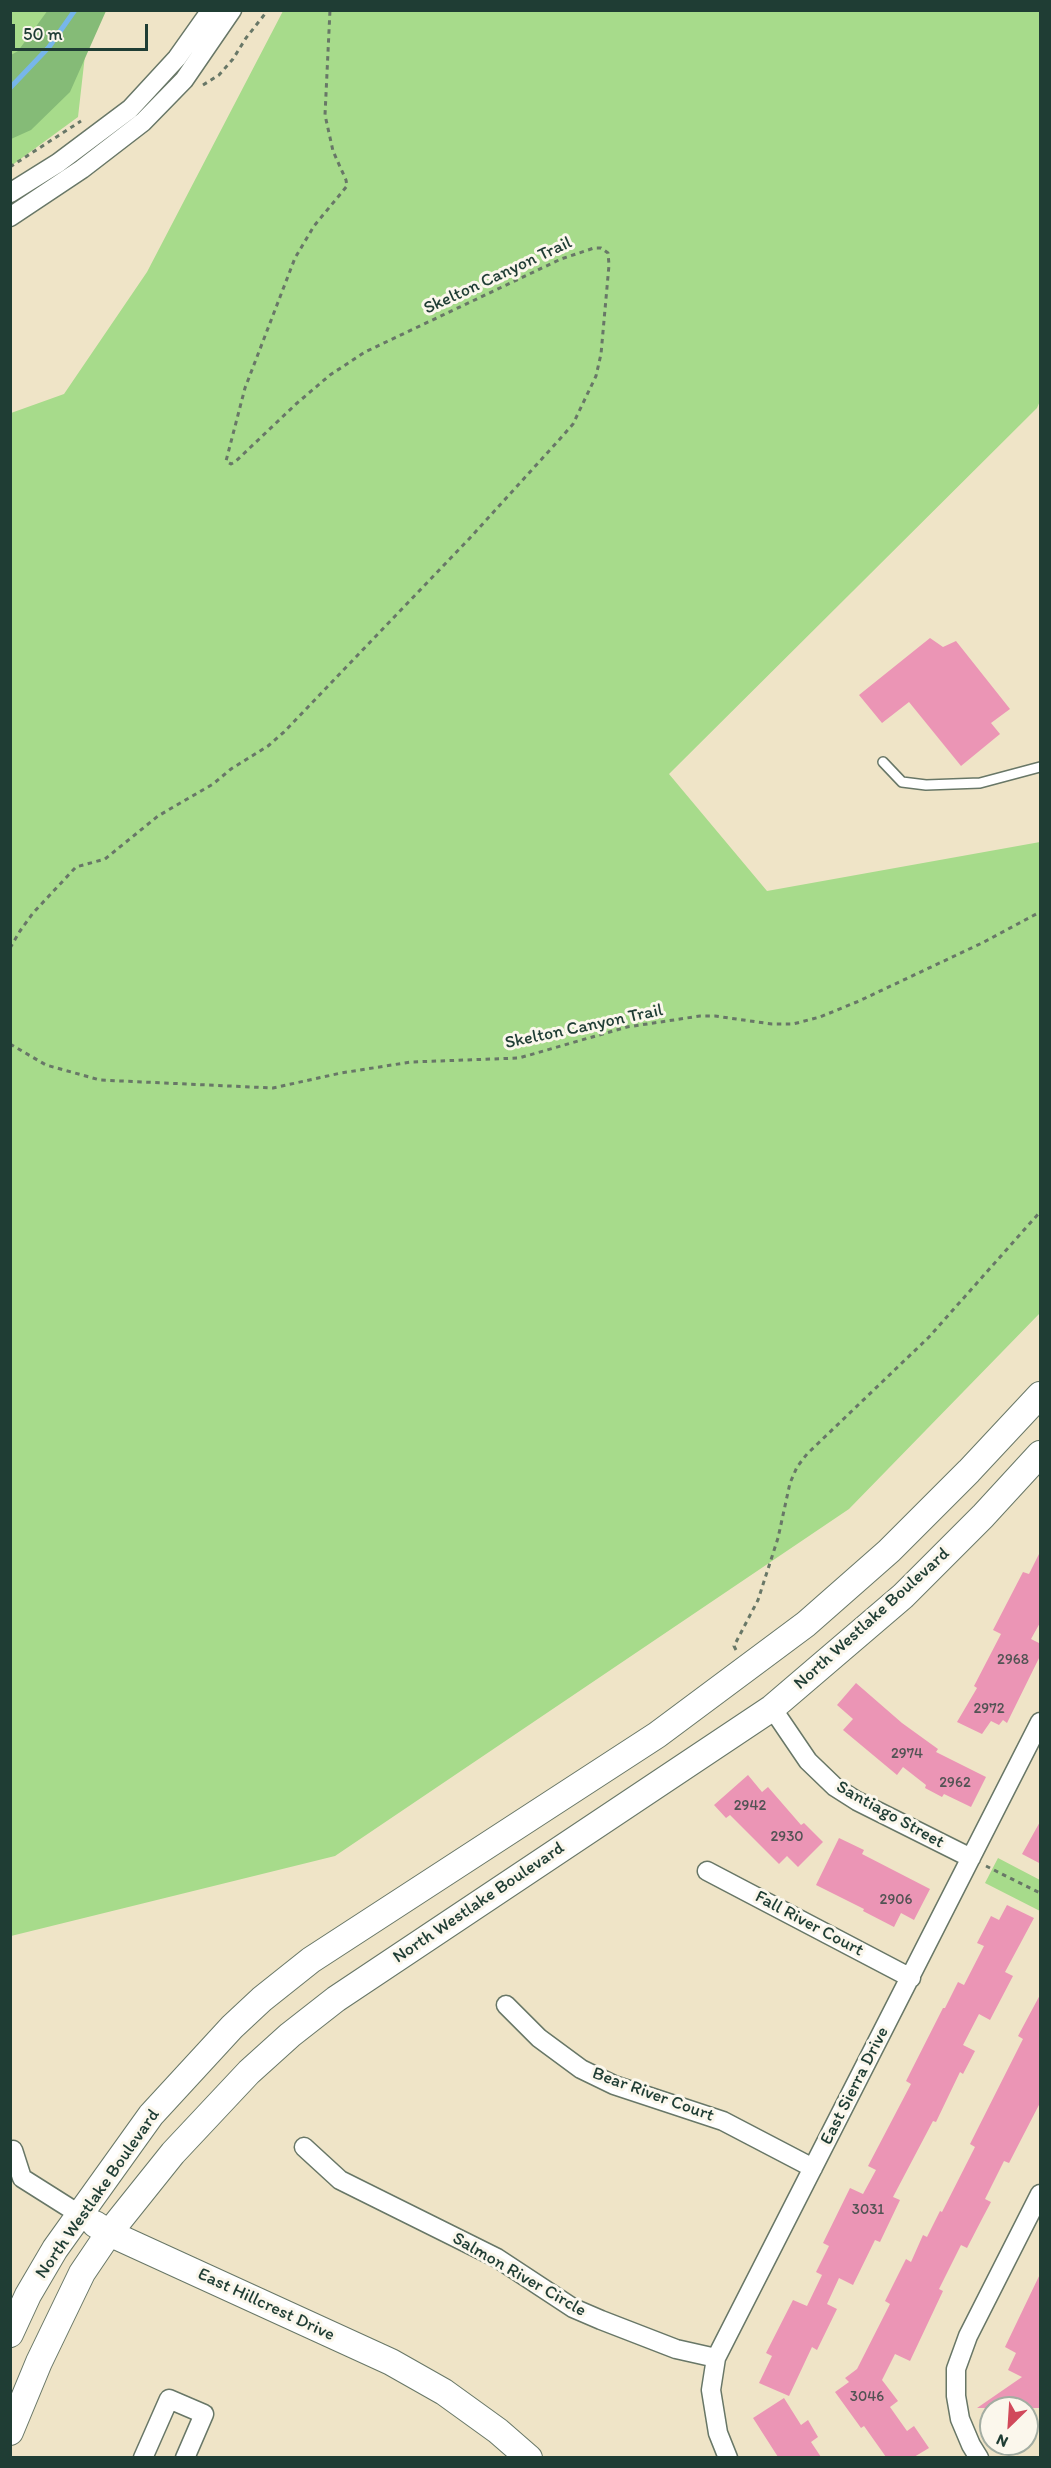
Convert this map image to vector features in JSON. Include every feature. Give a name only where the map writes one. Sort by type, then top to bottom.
[{"type":"main road","name":"North Westlake Boulevard","points":[[10,2334],[28,2295],[55,2249],[151,2115],[232,2027],[262,1999],[311,1960],[657,1735],[806,1624],[889,1551],[969,1472],[1041,1395]]},
{"type":"main road","name":"North Westlake Boulevard","points":[[10,2432],[39,2362],[82,2273],[109,2233],[210,2112],[257,2064],[326,2006],[772,1708],[903,1596],[1041,1454]]},
{"type":"main road","name":"East Hillcrest Drive","points":[[79,2214],[109,2233],[391,2362],[444,2392],[498,2430],[529,2457]]},
{"type":"street","points":[[10,193],[58,163],[130,109],[177,58],[211,10]]},
{"type":"street","points":[[10,217],[111,148],[143,122],[184,80],[232,10]]},
{"type":"street","name":"Santiago Street","points":[[772,1708],[808,1761],[835,1787],[857,1801],[971,1858]]},
{"type":"street","name":"East Sierra Drive","points":[[728,2457],[718,2433],[711,2390],[716,2358],[1041,1722]]},
{"type":"street","name":"Fall River Court","points":[[707,1871],[911,1978]]},
{"type":"street","name":"Bear River Court","points":[[506,2004],[539,2038],[581,2069],[614,2085],[723,2121],[813,2168]]},
{"type":"street","name":"Salmon River Circle","points":[[304,2147],[340,2180],[497,2258],[573,2308],[676,2349],[716,2358]]},
{"type":"street","name":"East Hillcrest Drive","points":[[13,2150],[22,2178],[79,2214]]},
{"type":"street","points":[[979,2457],[960,2419],[956,2396],[956,2369],[968,2336],[1041,2194]]},
{"type":"street","points":[[143,2457],[169,2399],[204,2414],[184,2457]]},
{"type":"lane","points":[[883,762],[902,782],[926,785],[980,783],[1041,766]]},
{"type":"path","points":[[184,80],[198,87],[219,75],[268,10]]},
{"type":"path","name":"Skelton Canyon Trail","points":[[10,948],[33,914],[76,867],[105,859],[158,816],[213,784],[231,769],[268,746],[284,732],[431,579],[559,440],[573,424],[596,376],[601,354],[609,265],[608,254],[601,248],[594,248],[561,259],[365,352],[330,375],[235,462],[231,464],[226,461],[239,407],[295,258],[314,226],[341,196],[346,186],[346,180],[333,151],[325,115],[330,10]]},
{"type":"path","name":"Skelton Canyon Trail","points":[[10,1044],[46,1065],[100,1080],[273,1088],[341,1073],[411,1062],[519,1058],[627,1027],[700,1016],[793,1024],[820,1017],[859,1001],[982,943],[1041,912]]},
{"type":"path","points":[[744,1671],[734,1646],[758,1600],[778,1538],[790,1483],[796,1467],[929,1337],[1041,1212]]},
{"type":"path","points":[[971,1858],[1041,1893]]},
{"type":"green space","points":[[48,10],[106,11],[70,92],[31,130],[11,139],[11,55],[18,51]]},
{"type":"green space","points":[[11,11],[90,11],[78,117],[11,166]]},
{"type":"green space","points":[[283,11],[1040,11],[1040,401],[1037,408],[669,774],[767,891],[1040,842],[1040,1313],[849,1509],[335,1856],[11,1936],[11,413],[64,394],[147,272]]},
{"type":"green space","points":[[998,1858],[1040,1880],[1040,1911],[985,1883]]},
{"type":"building","points":[[930,638],[943,647],[956,641],[1010,709],[991,723],[1000,734],[961,766],[909,702],[882,723],[859,695]]},
{"type":"building","points":[[1041,1550],[1041,1621],[1031,1639],[1041,1644],[1041,1654],[1007,1723],[1003,1720],[999,1725],[991,1721],[982,1734],[957,1722],[977,1688],[974,1686],[1001,1634],[993,1630],[1023,1572],[1029,1574]]},
{"type":"building","points":[[856,1683],[902,1723],[938,1749],[936,1752],[986,1777],[971,1807],[944,1794],[942,1797],[925,1788],[926,1785],[903,1767],[897,1775],[843,1730],[853,1719],[837,1705]]},
{"type":"building","points":[[748,1775],[762,1792],[768,1787],[801,1825],[804,1823],[823,1842],[798,1867],[787,1856],[779,1864],[730,1815],[726,1818],[714,1805]]},
{"type":"building","points":[[1041,1820],[1041,1864],[1022,1854]]},
{"type":"building","points":[[839,1838],[864,1850],[862,1854],[930,1889],[914,1920],[901,1913],[894,1927],[816,1885]]},
{"type":"building","points":[[1007,1905],[1034,1918],[1005,1972],[1013,1976],[990,2020],[979,2014],[963,2045],[975,2051],[963,2074],[960,2072],[936,2122],[933,2121],[893,2197],[900,2200],[880,2242],[875,2240],[853,2285],[839,2278],[827,2304],[837,2309],[817,2350],[812,2347],[789,2396],[759,2383],[772,2356],[766,2353],[793,2300],[807,2306],[822,2275],[816,2272],[829,2246],[823,2243],[850,2188],[863,2194],[876,2170],[868,2166],[911,2084],[906,2081],[943,2008],[958,1982],[964,1985],[984,1946],[977,1943],[991,1916],[999,1920]]},
{"type":"building","points":[[1041,1993],[1041,2101],[1009,2163],[1004,2161],[985,2199],[991,2202],[967,2248],[961,2245],[939,2289],[943,2291],[910,2361],[895,2354],[882,2380],[898,2401],[890,2407],[907,2431],[914,2426],[929,2448],[914,2457],[886,2457],[864,2426],[861,2428],[835,2392],[849,2382],[845,2378],[857,2369],[890,2304],[885,2301],[906,2259],[911,2262],[923,2235],[927,2237],[940,2211],[942,2212],[975,2147],[970,2144],[1023,2039],[1018,2036]]},
{"type":"building","points":[[1041,2272],[1041,2408],[1039,2408],[1039,2396],[994,2396],[1022,2377],[1008,2370],[1016,2353],[1005,2347]]},
{"type":"building","points":[[784,2398],[801,2425],[808,2420],[818,2437],[811,2442],[821,2457],[778,2457],[753,2418]]},
{"type":"waterway","points":[[10,88],[49,47],[75,10]]}]
